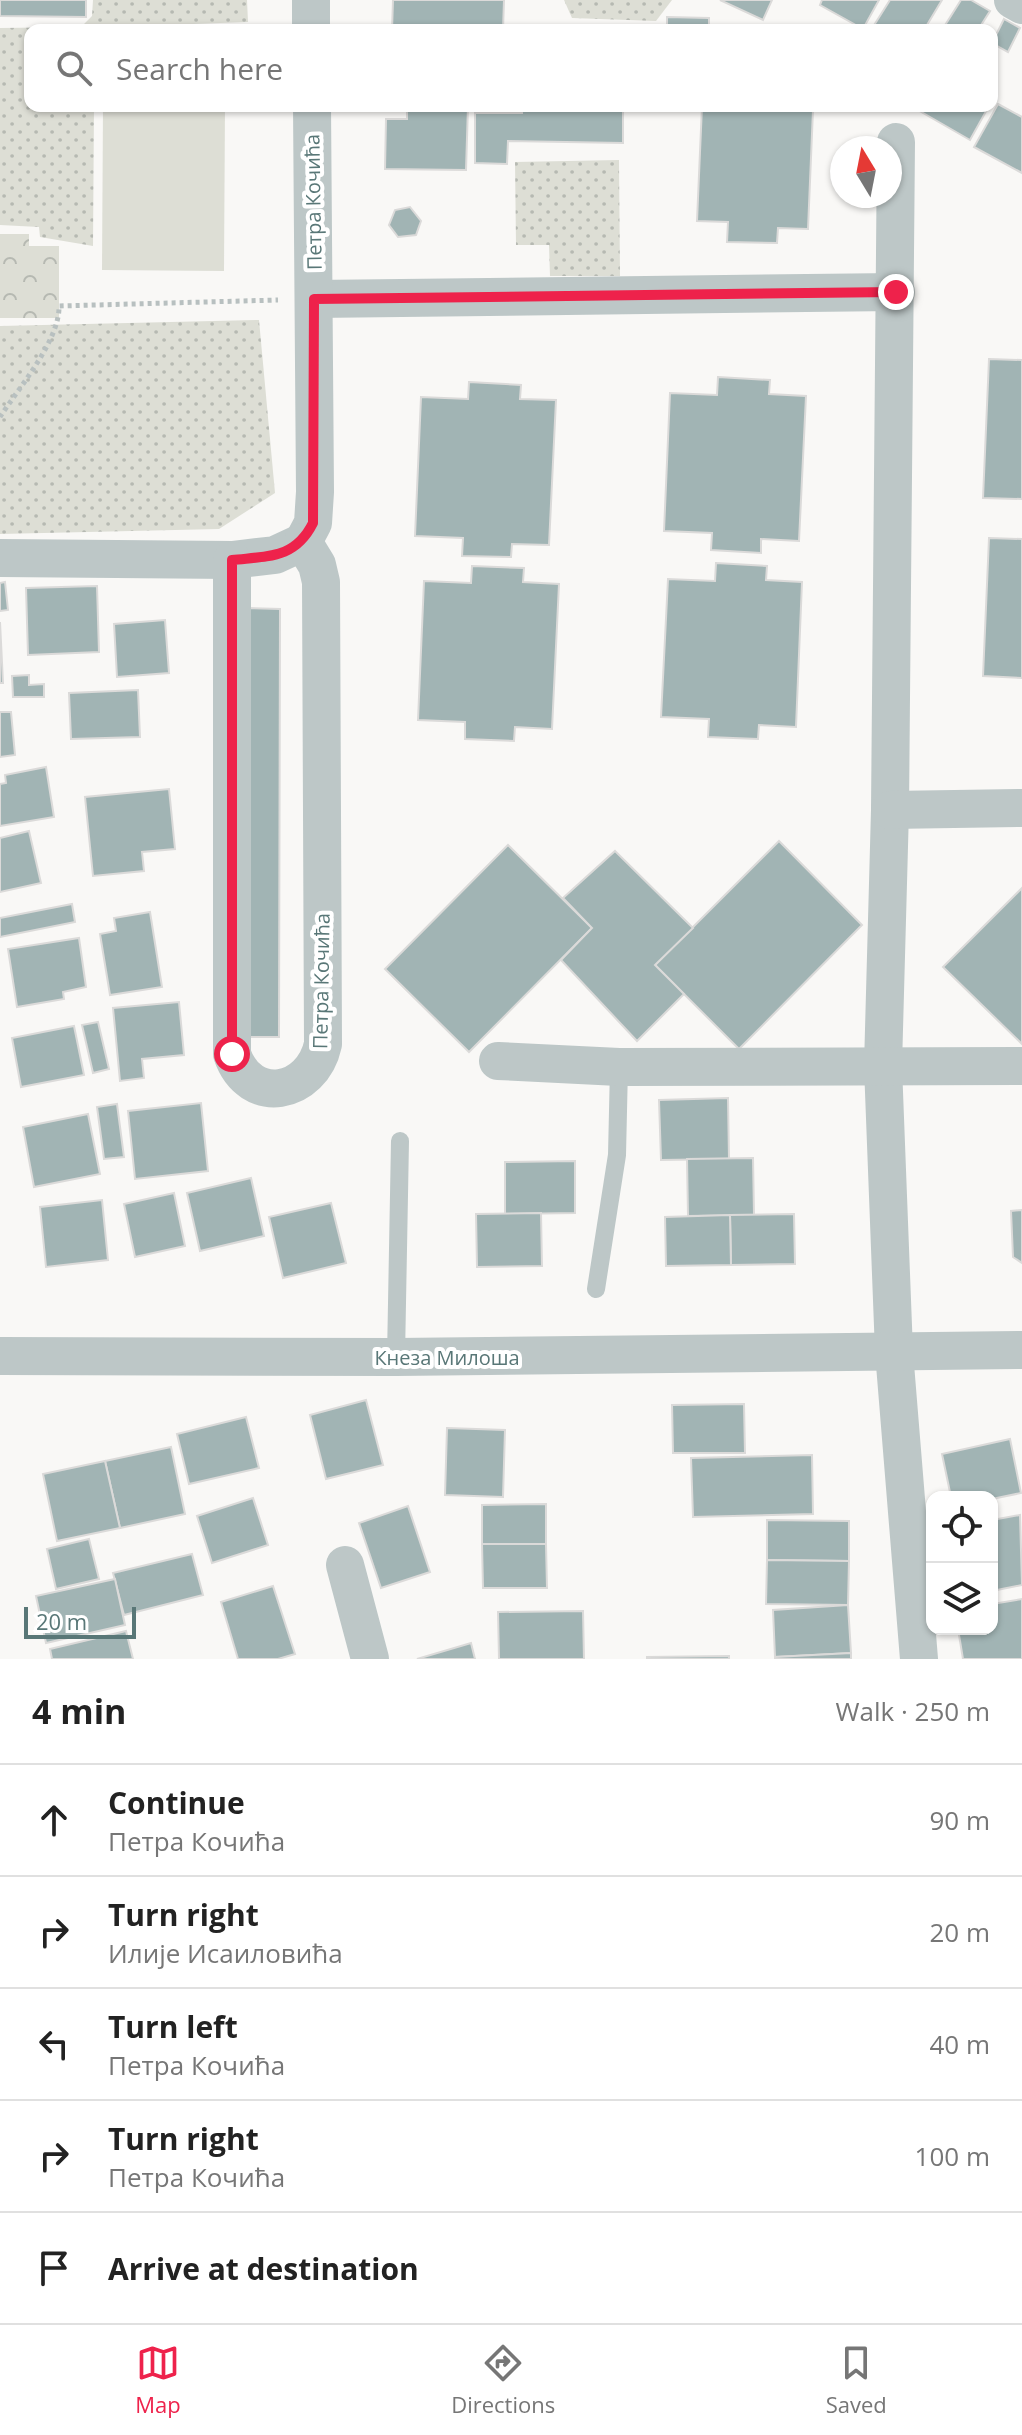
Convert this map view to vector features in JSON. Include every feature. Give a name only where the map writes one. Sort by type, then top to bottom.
[{"type":"street","points":[[311,0],[311,24]]},
{"type":"street","points":[[1013,0],[1022,5]]},
{"type":"street","name":"Петра Кочића","points":[[232,560],[232,1054],[235,1065],[253,1082],[277,1089],[303,1080],[313,1070],[323,1044],[321,582],[317,565],[303,542],[313,523],[315,492],[312,112]]},
{"type":"street","points":[[896,208],[890,810],[883,1066],[894,1352],[919,1659]]},
{"type":"street","name":"Петра Кочића","points":[[314,299],[896,292]]},
{"type":"street","points":[[0,558],[232,560],[275,555],[303,542]]},
{"type":"street","points":[[890,810],[1022,808]]},
{"type":"street","points":[[498,1061],[619,1067],[1022,1066]]},
{"type":"street","name":"Кнеза Милоша","points":[[1,1347],[396,1357],[1022,1350]]},
{"type":"street","points":[[345,1565],[370,1659]]},
{"type":"lane","points":[[596,1289],[617,1155],[619,1067]]},
{"type":"lane","points":[[396,1357],[400,1141]]},
{"type":"path","points":[[0,417],[51,338],[59,318],[59,306],[314,299]]},
{"type":"green space","points":[[93,0],[247,0],[248,22],[84,24],[92,16]]},
{"type":"green space","points":[[564,0],[672,0],[656,21],[572,18]]},
{"type":"green space","points":[[0,28],[24,28],[24,112],[94,112],[93,246],[40,237],[39,227],[0,225]]},
{"type":"green space","points":[[103,112],[225,112],[224,271],[102,270]]},
{"type":"green space","points":[[619,160],[620,276],[550,276],[549,245],[516,245],[515,162]]},
{"type":"green space","points":[[0,234],[29,234],[29,246],[59,246],[59,318],[0,318]]},
{"type":"green space","points":[[259,320],[275,493],[219,529],[0,534],[0,326]]},
{"type":"building","points":[[0,0],[86,0],[86,17],[0,16]]},
{"type":"building","points":[[393,0],[504,0],[503,24],[392,24]]},
{"type":"building","points":[[720,0],[772,0],[763,20]]},
{"type":"building","points":[[822,0],[879,0],[866,24],[854,24],[820,5]]},
{"type":"building","points":[[890,0],[942,0],[928,24],[875,24]]},
{"type":"building","points":[[961,0],[971,0],[990,11],[982,24],[946,24]]},
{"type":"building","points":[[667,17],[709,18],[709,24],[667,24]]},
{"type":"building","points":[[1004,19],[1020,28],[1008,52],[998,46],[998,31]]},
{"type":"building","points":[[998,104],[1022,117],[1022,173],[974,147],[994,112],[998,112]]},
{"type":"building","points":[[407,112],[468,112],[466,170],[385,169],[386,119],[407,119]]},
{"type":"building","points":[[623,112],[623,143],[508,141],[507,164],[475,163],[475,113]]},
{"type":"building","points":[[702,112],[813,112],[808,229],[778,228],[777,243],[727,242],[728,222],[697,221]]},
{"type":"building","points":[[921,112],[986,112],[970,140]]},
{"type":"building","points":[[410,207],[421,221],[416,235],[398,237],[389,225],[395,210]]},
{"type":"building","points":[[989,359],[1022,360],[1022,499],[983,498]]},
{"type":"building","points":[[718,377],[770,380],[769,394],[806,396],[799,541],[761,539],[761,553],[711,550],[712,533],[664,531],[670,393],[717,395]]},
{"type":"building","points":[[469,382],[521,385],[520,399],[556,400],[549,545],[512,544],[511,557],[462,556],[463,538],[415,536],[421,397],[468,399]]},
{"type":"building","points":[[989,538],[1022,539],[1022,678],[983,676]]},
{"type":"building","points":[[716,563],[767,566],[766,580],[802,582],[796,727],[759,725],[758,739],[708,737],[709,719],[661,717],[668,579],[715,581]]},
{"type":"building","points":[[472,566],[524,568],[523,582],[559,584],[552,729],[515,727],[514,741],[465,739],[465,722],[418,720],[424,581],[471,583]]},
{"type":"building","points":[[5,582],[8,610],[0,611],[0,583]]},
{"type":"building","points":[[97,586],[99,652],[28,655],[26,588]]},
{"type":"building","points":[[248,608],[280,609],[279,1037],[247,1037]]},
{"type":"building","points":[[165,620],[169,673],[117,677],[114,624]]},
{"type":"building","points":[[0,622],[3,683],[0,683]]},
{"type":"building","points":[[29,675],[29,685],[44,684],[44,697],[13,697],[12,676]]},
{"type":"building","points":[[138,690],[140,737],[71,739],[69,693]]},
{"type":"building","points":[[0,712],[11,712],[15,755],[0,757]]},
{"type":"building","points":[[46,767],[54,817],[0,826],[0,784],[6,783],[5,775]]},
{"type":"building","points":[[169,789],[175,849],[142,852],[144,871],[93,876],[85,797]]},
{"type":"building","points":[[29,831],[41,883],[0,892],[0,838]]},
{"type":"building","points":[[779,841],[862,925],[739,1049],[655,965]]},
{"type":"building","points":[[508,845],[592,928],[469,1052],[385,969]]},
{"type":"building","points":[[615,851],[693,928],[655,965],[684,994],[637,1041],[561,960],[592,928],[563,898]]},
{"type":"building","points":[[1022,888],[1022,1044],[943,967]]},
{"type":"building","points":[[72,904],[75,922],[0,937],[0,918]]},
{"type":"building","points":[[150,912],[162,987],[110,995],[100,934],[116,931],[114,918]]},
{"type":"building","points":[[79,938],[86,987],[63,992],[64,999],[17,1007],[8,949]]},
{"type":"building","points":[[179,1002],[184,1055],[142,1059],[144,1078],[120,1081],[113,1008]]},
{"type":"building","points":[[98,1022],[109,1069],[93,1073],[82,1025]]},
{"type":"building","points":[[74,1026],[84,1075],[21,1087],[12,1038]]},
{"type":"building","points":[[728,1098],[729,1159],[661,1160],[659,1100]]},
{"type":"building","points":[[201,1103],[208,1171],[135,1179],[128,1111]]},
{"type":"building","points":[[117,1104],[124,1157],[104,1159],[97,1107]]},
{"type":"building","points":[[88,1114],[100,1174],[34,1187],[23,1127]]},
{"type":"building","points":[[753,1158],[754,1215],[688,1216],[687,1159]]},
{"type":"building","points":[[575,1161],[575,1213],[505,1214],[505,1162]]},
{"type":"building","points":[[251,1178],[264,1236],[200,1251],[187,1193]]},
{"type":"building","points":[[174,1193],[185,1246],[135,1257],[124,1204]]},
{"type":"building","points":[[102,1200],[108,1260],[46,1267],[40,1207]]},
{"type":"building","points":[[331,1203],[346,1263],[283,1278],[269,1217]]},
{"type":"building","points":[[1022,1210],[1022,1263],[1013,1257],[1011,1211]]},
{"type":"building","points":[[541,1213],[542,1266],[477,1267],[476,1214]]},
{"type":"building","points":[[794,1214],[795,1264],[731,1265],[730,1215]]},
{"type":"building","points":[[730,1215],[731,1265],[666,1266],[665,1217]]},
{"type":"building","points":[[366,1400],[383,1465],[326,1479],[310,1415]]},
{"type":"building","points":[[744,1404],[745,1453],[673,1453],[672,1405]]},
{"type":"building","points":[[246,1417],[259,1468],[189,1484],[177,1434]]},
{"type":"building","points":[[447,1428],[505,1430],[503,1497],[445,1495]]},
{"type":"building","points":[[1010,1439],[1021,1493],[998,1498],[998,1491],[950,1491],[942,1454]]},
{"type":"building","points":[[171,1447],[185,1514],[120,1528],[105,1461]]},
{"type":"building","points":[[812,1455],[813,1514],[693,1517],[691,1458]]},
{"type":"building","points":[[105,1461],[120,1528],[57,1541],[43,1474]]},
{"type":"building","points":[[253,1498],[268,1545],[212,1563],[197,1516]]},
{"type":"building","points":[[546,1504],[546,1544],[482,1544],[482,1505]]},
{"type":"building","points":[[408,1506],[430,1572],[381,1588],[359,1523]]},
{"type":"building","points":[[1020,1515],[1022,1585],[998,1590],[998,1563],[998,1519]]},
{"type":"building","points":[[767,1520],[849,1521],[849,1561],[767,1560]]},
{"type":"building","points":[[89,1539],[99,1579],[56,1589],[47,1549]]},
{"type":"building","points":[[482,1544],[546,1544],[547,1588],[483,1588]]},
{"type":"building","points":[[192,1554],[203,1595],[124,1615],[113,1573]]},
{"type":"building","points":[[767,1560],[849,1561],[848,1605],[766,1604]]},
{"type":"building","points":[[115,1579],[125,1625],[46,1643],[36,1596]]},
{"type":"building","points":[[273,1586],[295,1654],[278,1659],[238,1659],[221,1602]]},
{"type":"building","points":[[1022,1599],[1022,1659],[963,1659],[959,1635],[998,1635],[998,1603]]},
{"type":"building","points":[[848,1605],[851,1653],[775,1657],[773,1610]]},
{"type":"building","points":[[583,1611],[584,1659],[499,1659],[498,1612]]},
{"type":"building","points":[[126,1631],[133,1659],[52,1659],[50,1649]]},
{"type":"building","points":[[471,1643],[475,1659],[417,1659]]},
{"type":"building","points":[[851,1653],[851,1659],[775,1659],[775,1657]]},
{"type":"building","points":[[729,1656],[729,1659],[647,1659],[647,1657]]},
{"type":"route","points":[[232,1054],[232,560],[275,555],[303,542],[313,523],[314,299],[896,292]]}]
